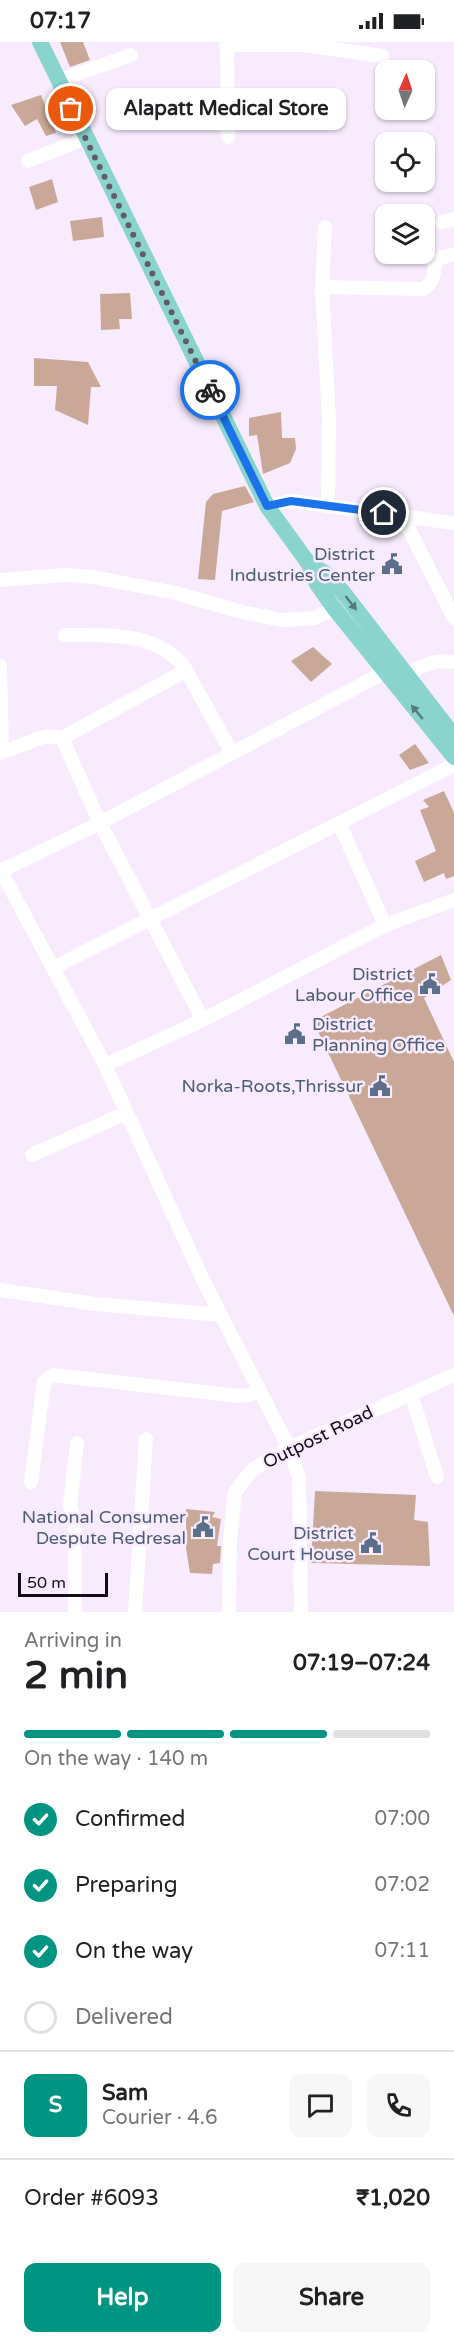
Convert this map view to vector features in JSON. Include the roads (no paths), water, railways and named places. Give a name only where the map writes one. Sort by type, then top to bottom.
[{"type":"main road","points":[[40,42],[267,506],[309,564],[317,584],[334,608],[397,671],[454,736]]},
{"type":"main road","points":[[309,564],[325,573],[342,591],[454,758]]},
{"type":"street","points":[[228,137],[226,44],[304,45],[382,56]]},
{"type":"street","points":[[58,81],[131,55]]},
{"type":"street","points":[[28,161],[86,138]]},
{"type":"street","points":[[325,227],[322,287],[329,419],[328,506]]},
{"type":"street","points":[[322,287],[423,289],[430,285],[434,278],[435,263],[442,257],[454,255]]},
{"type":"street","points":[[267,506],[291,501],[454,523]]},
{"type":"street","points":[[402,516],[454,618]]},
{"type":"street","points":[[0,580],[65,575],[93,577],[176,593],[282,621],[315,618],[334,608]]},
{"type":"street","points":[[65,635],[136,638],[149,641],[172,653],[183,665],[232,753]]},
{"type":"street","points":[[301,1612],[299,1478],[289,1448],[221,1315],[105,1065],[1,870],[100,823],[232,753],[397,671],[433,662],[454,662]]},
{"type":"street","points":[[0,666],[1,752],[46,736],[62,738],[185,671]]},
{"type":"street","points":[[62,738],[100,823],[203,1020]]},
{"type":"street","points":[[53,968],[454,765]]},
{"type":"street","points":[[339,823],[385,926]]},
{"type":"street","points":[[105,1065],[203,1020],[385,926],[454,900]]},
{"type":"street","points":[[32,1155],[126,1113]]},
{"type":"street","points":[[0,1290],[95,1304],[221,1315]]},
{"type":"street","points":[[31,1482],[44,1382],[53,1375],[239,1396],[249,1395],[259,1390]]},
{"type":"street","name":"Outpost Road","points":[[229,1612],[230,1540],[235,1492],[252,1470],[289,1448],[454,1375]]},
{"type":"street","points":[[411,1394],[437,1477]]},
{"type":"street","points":[[135,1612],[146,1439]]},
{"type":"street","points":[[75,1612],[75,1521],[70,1506],[77,1443]]},
{"type":"place","name":"Alapatt Medical Store","points":[[71,109]]},
{"type":"place","name":"District Industries Center","points":[[392,564]]},
{"type":"place","name":"District Labour Office","points":[[430,984]]},
{"type":"place","name":"District Planning Office","points":[[295,1034]]},
{"type":"place","name":"Norka-Roots,Thrissur","points":[[380,1086]]},
{"type":"place","name":"National Consumer Despute Redresal","points":[[203,1527]]},
{"type":"place","name":"District Court House","points":[[371,1543]]}]
